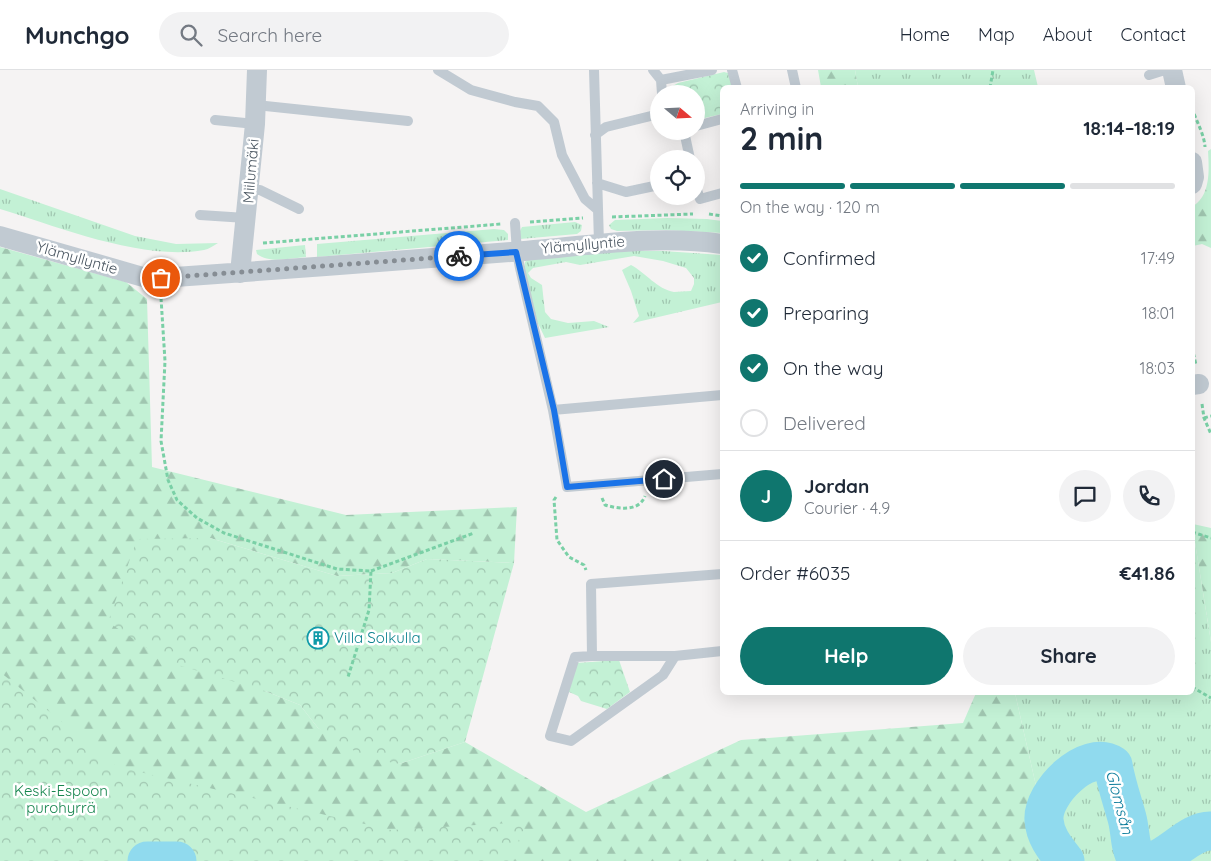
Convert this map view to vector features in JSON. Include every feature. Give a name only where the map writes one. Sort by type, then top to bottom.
[{"type":"street","name":"Miilumäki","points":[[240,273],[249,190],[257,70]]},
{"type":"street","points":[[1172,70],[1175,85]]},
{"type":"street","name":"Ylämyllyntie","points":[[0,236],[143,277],[161,278],[516,252],[599,243],[661,240],[720,244]]},
{"type":"lane","points":[[438,70],[471,90],[514,102],[538,106],[554,122],[562,155],[585,199],[598,214]]},
{"type":"lane","points":[[594,70],[599,243]]},
{"type":"lane","points":[[653,70],[661,80],[661,85]]},
{"type":"lane","points":[[661,80],[712,70]]},
{"type":"lane","points":[[732,70],[736,85]]},
{"type":"lane","points":[[792,70],[795,85]]},
{"type":"lane","points":[[1149,75],[1165,70]]},
{"type":"lane","points":[[215,120],[255,114],[408,121]]},
{"type":"lane","points":[[596,135],[606,127],[650,116]]},
{"type":"lane","points":[[705,124],[720,120]]},
{"type":"lane","points":[[598,183],[626,192],[650,187]]},
{"type":"lane","points":[[249,190],[260,190],[299,209]]},
{"type":"lane","points":[[705,198],[720,194]]},
{"type":"lane","points":[[200,215],[246,218]]},
{"type":"lane","points":[[515,223],[516,252],[554,410],[567,487],[720,474]]},
{"type":"lane","points":[[554,410],[720,395]]},
{"type":"lane","points":[[592,656],[591,584],[720,574]]},
{"type":"lane","points":[[676,656],[663,675],[571,741],[550,736],[575,657],[676,656],[720,651]]},
{"type":"path","points":[[990,85],[993,70]]},
{"type":"path","points":[[1195,117],[1205,140],[1206,159],[1195,169]]},
{"type":"path","points":[[703,213],[720,216]]},
{"type":"path","points":[[244,245],[515,223],[598,214],[694,214]]},
{"type":"path","points":[[161,278],[165,361],[161,441],[168,480],[177,500],[197,518],[224,533],[337,569],[371,572],[474,533]]},
{"type":"path","points":[[1196,384],[1204,418],[1211,434]]},
{"type":"path","points":[[1204,418],[1211,416]]},
{"type":"path","points":[[567,487],[560,490],[554,500],[557,540],[569,557],[584,565],[591,584]]},
{"type":"path","points":[[1195,533],[1211,538]]},
{"type":"path","points":[[348,677],[369,610],[371,572]]},
{"type":"path","points":[[1195,689],[1211,698]]},
{"type":"green space","points":[[818,70],[855,70],[858,85],[821,85]]},
{"type":"green space","points":[[855,70],[1034,70],[1038,85],[858,85]]},
{"type":"green space","points":[[724,72],[728,73],[732,85],[720,85],[720,114],[705,118],[705,85],[674,85]]},
{"type":"green space","points":[[1211,149],[1211,248],[1202,244],[1195,246],[1195,204],[1203,195],[1208,181],[1208,151]]},
{"type":"green space","points":[[0,189],[135,236],[176,244],[218,243],[204,250],[180,252],[128,247],[74,233],[0,209]]},
{"type":"green space","points":[[707,219],[720,221],[720,233],[665,230],[617,231],[611,229],[609,225],[615,220]]},
{"type":"green space","points":[[575,222],[582,225],[581,231],[577,234],[520,239],[522,227]]},
{"type":"green space","points":[[494,229],[504,230],[508,234],[508,240],[317,257],[317,244]]},
{"type":"green space","points":[[305,245],[306,257],[287,259],[268,259],[257,254],[256,250]]},
{"type":"green space","points":[[0,247],[126,282],[147,299],[152,467],[346,515],[517,507],[514,563],[427,559],[392,573],[337,576],[210,538],[265,691],[300,705],[318,728],[399,764],[465,742],[586,812],[741,740],[963,723],[975,695],[1015,695],[1053,861],[0,861]]},
{"type":"green space","points":[[619,251],[663,251],[720,255],[720,302],[633,323],[639,316],[622,270],[631,265],[662,288],[676,292],[691,291],[694,284],[694,278],[686,268],[663,261],[634,256],[580,265],[566,262],[533,268],[528,273],[531,278],[542,285],[545,312],[551,319],[568,323],[594,321],[609,327],[545,338],[533,313],[524,269],[525,262],[529,258]]},
{"type":"green space","points":[[1195,524],[1211,528],[1211,642],[1195,542]]},
{"type":"green space","points":[[210,538],[337,576],[392,573],[427,559],[514,563],[465,742],[399,764],[364,757],[318,728],[300,705],[265,691],[168,662],[108,622],[137,539]]},
{"type":"green space","points":[[1195,542],[1211,642],[1211,861],[1053,861],[1015,695],[1195,695]]},
{"type":"green space","points":[[619,660],[630,692],[607,709],[581,701],[578,696],[567,691],[576,663]]},
{"type":"green space","name":"Keski-Espoon purohyrrä","points":[[0,672],[118,767],[391,830],[527,822],[509,861],[0,861]]},
{"type":"waterway","name":"Glomsån","points":[[1065,861],[1051,842],[1046,831],[1045,809],[1058,786],[1068,776],[1079,768],[1102,761],[1113,765],[1133,850],[1137,860],[1141,861]]},
{"type":"waterway","name":"Glomsån","points":[[1153,861],[1167,854],[1196,834],[1211,831]]},
{"type":"waterway","name":"Glomsån","points":[[147,861],[177,861]]},
{"type":"way so far","points":[[161,278],[459,256]]},
{"type":"place","name":"Villa Solkulla","points":[[318,638]]},
{"type":"route","points":[[459,256],[516,252],[554,410],[567,487],[664,479]]}]
